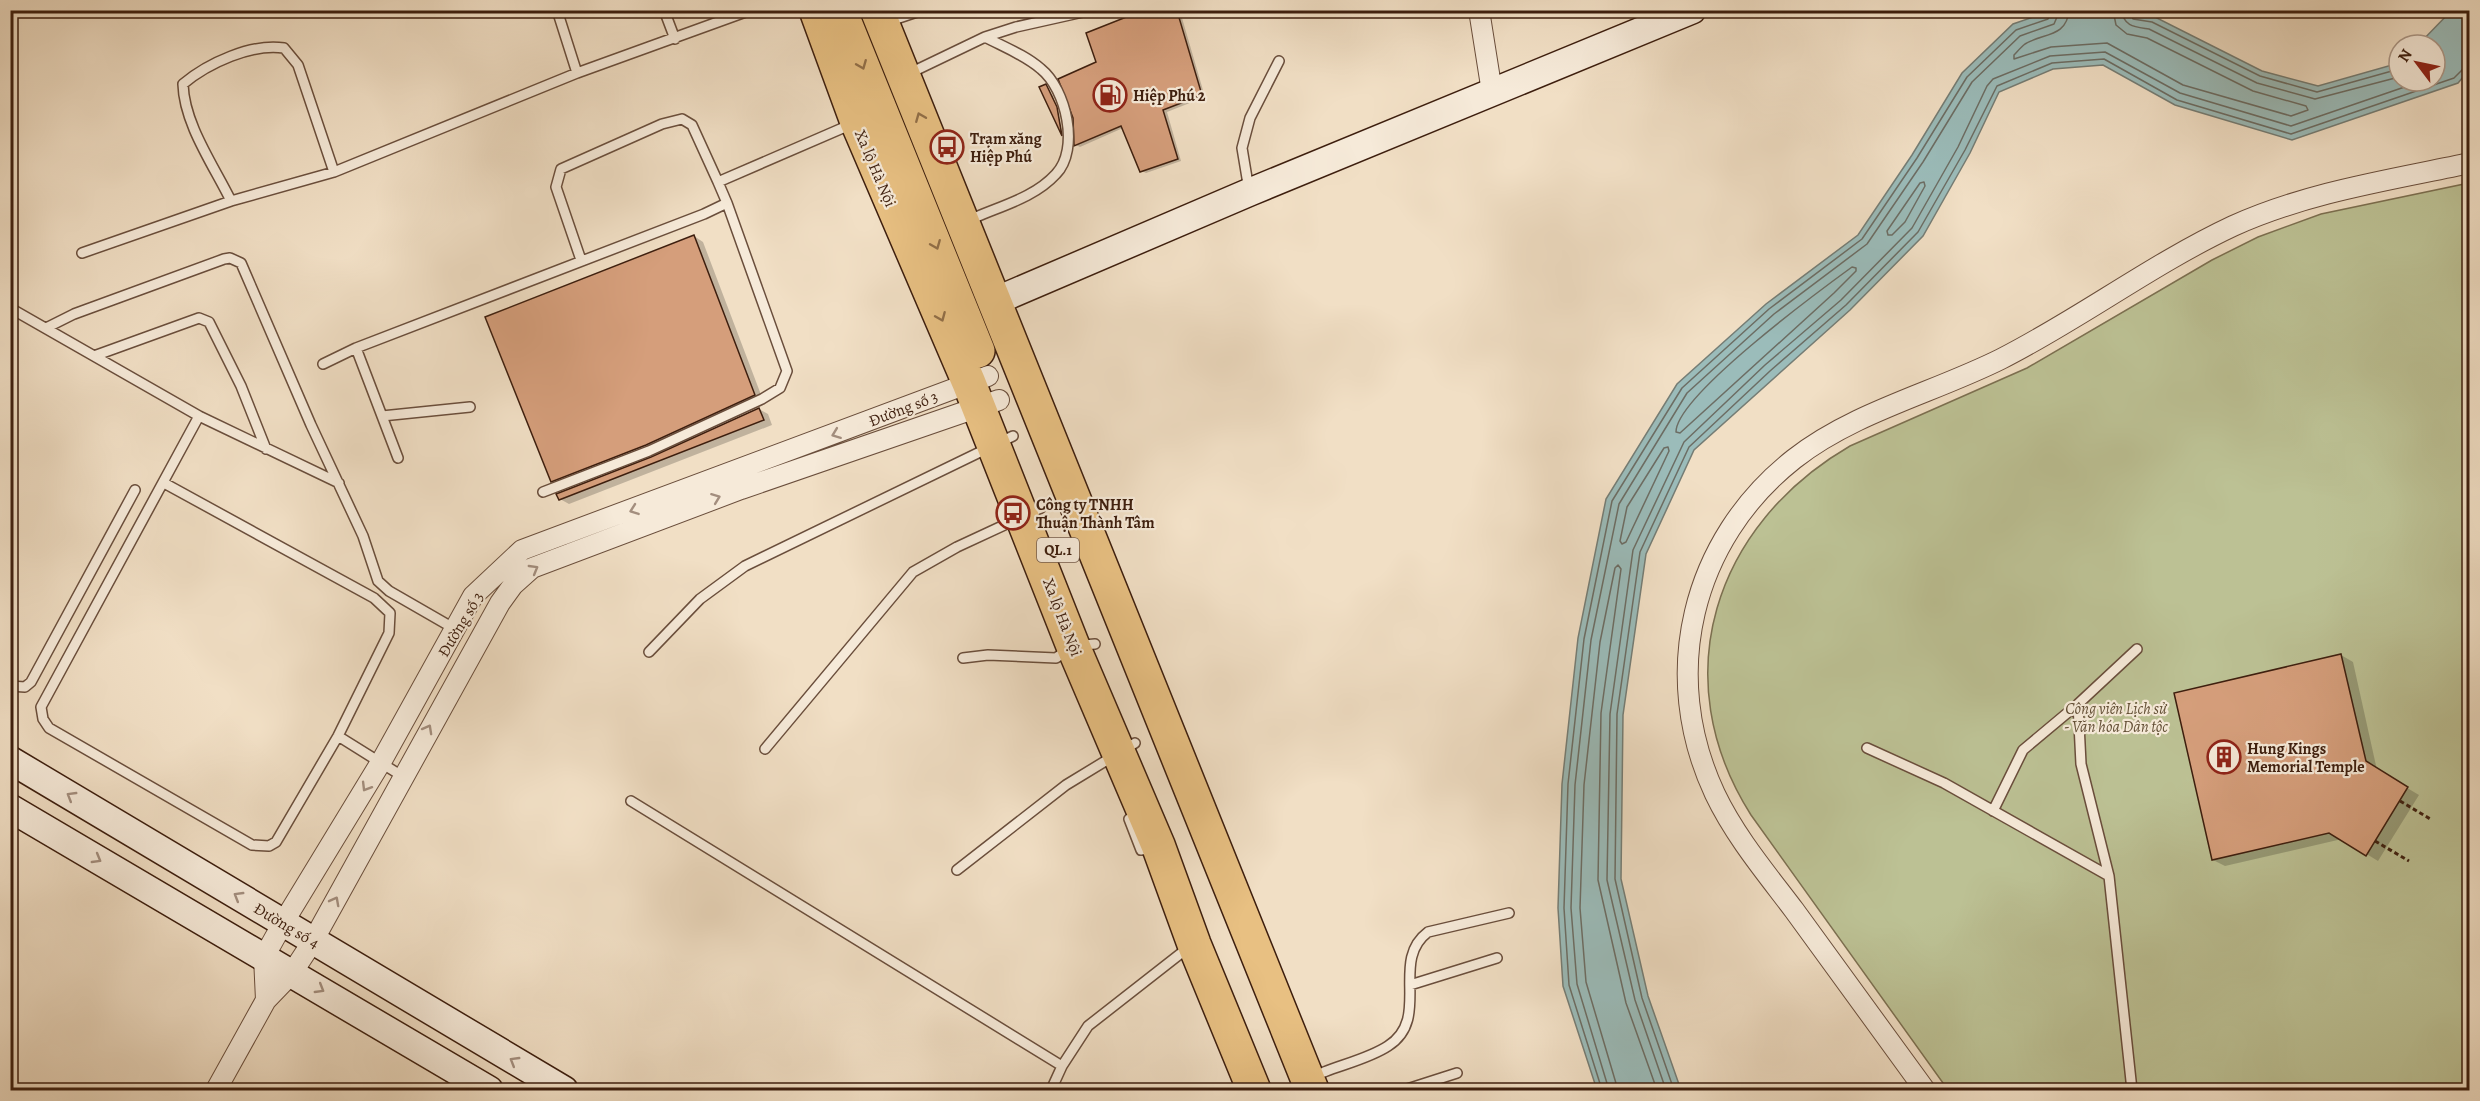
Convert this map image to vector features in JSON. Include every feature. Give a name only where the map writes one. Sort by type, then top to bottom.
[{"type":"highway","name":"Xa lộ Hà Nội","points":[[816,10],[869,116],[1004,441],[1084,645],[1274,1090]]},
{"type":"highway","name":"Xa lộ Hà Nội","points":[[840,10],[869,116]]},
{"type":"highway","points":[[896,13],[900,69],[950,191],[1000,299],[1322,1084]]},
{"type":"highway","points":[[950,191],[968,204],[976,217],[1000,299]]},
{"type":"highway","name":"Xa lộ Hà Nội","points":[[1127,747],[1254,1090]]},
{"type":"street","points":[[1479,10],[1492,92]]},
{"type":"street","points":[[1000,299],[1250,192],[1692,10]]},
{"type":"street","points":[[1926,1090],[1738,834],[1705,771],[1692,726],[1688,698],[1689,642],[1701,589],[1723,541],[1754,498],[1773,478],[1816,444],[1864,418],[2002,359],[2207,239],[2296,202],[2330,192],[2469,163]]},
{"type":"street","name":"Đường số 3","points":[[264,957],[381,762],[473,597],[497,571],[522,550],[984,392]]},
{"type":"street","name":"Đường số 3","points":[[216,1090],[266,1000],[292,973],[313,941],[402,776],[500,603],[513,585],[532,568],[543,563],[741,489],[984,392]]},
{"type":"street","points":[[497,571],[513,585]]},
{"type":"street","name":"Đường số 4","points":[[10,760],[564,1090]]},
{"type":"street","points":[[10,808],[489,1090]]},
{"type":"street","points":[[264,957],[266,1000]]},
{"type":"lane","points":[[557,10],[578,73]]},
{"type":"lane","points":[[664,10],[675,39]]},
{"type":"lane","points":[[82,253],[231,201],[334,172],[578,73],[751,10]]},
{"type":"lane","points":[[900,69],[1016,27],[1092,10]]},
{"type":"lane","points":[[976,217],[1032,194],[1044,185],[1058,172],[1070,135],[1053,82],[1027,59],[985,38]]},
{"type":"lane","points":[[231,201],[194,126],[184,98],[183,84],[194,75],[240,54],[270,46],[284,48],[298,65],[334,172]]},
{"type":"lane","points":[[1250,192],[1242,148],[1250,118],[1279,60]]},
{"type":"lane","points":[[718,182],[869,116]]},
{"type":"lane","points":[[543,492],[648,451],[762,399],[780,388],[787,371],[728,203],[692,125],[682,119],[662,124],[561,169],[556,187],[581,260]]},
{"type":"lane","points":[[324,364],[356,348],[728,203]]},
{"type":"lane","points":[[46,328],[74,314],[224,259],[241,263],[382,586],[455,629]]},
{"type":"lane","points":[[10,308],[199,416],[339,483]]},
{"type":"lane","points":[[94,356],[199,318],[209,322],[241,386],[266,449]]},
{"type":"lane","points":[[356,348],[398,458]]},
{"type":"lane","points":[[382,416],[470,407]]},
{"type":"lane","points":[[164,483],[374,598],[390,613],[389,633],[338,736],[276,842],[263,847],[252,845],[59,734],[43,719],[41,707],[199,416]]},
{"type":"lane","points":[[649,652],[700,599],[745,566],[1004,441]]},
{"type":"lane","points":[[10,686],[25,687],[31,682],[135,490]]},
{"type":"lane","points":[[765,748],[913,572],[957,547],[1032,512]]},
{"type":"lane","points":[[963,658],[988,655],[1038,660],[1056,658],[1084,645]]},
{"type":"lane","points":[[1993,811],[2023,750],[2078,704],[2137,649]]},
{"type":"lane","points":[[2078,704],[2081,764],[2109,876],[2132,1090]]},
{"type":"lane","points":[[338,736],[402,776]]},
{"type":"lane","points":[[957,870],[1066,785],[1127,747]]},
{"type":"lane","points":[[1867,748],[1944,783],[2109,876]]},
{"type":"lane","points":[[631,801],[1062,1066]]},
{"type":"lane","points":[[1130,819],[1142,850],[1162,843]]},
{"type":"lane","points":[[1322,1084],[1389,1046],[1403,1033],[1412,1015],[1410,985],[1413,949],[1419,939],[1428,932],[1509,913]]},
{"type":"lane","points":[[1051,1090],[1062,1066],[1088,1026],[1198,941]]},
{"type":"lane","points":[[1410,985],[1497,958]]},
{"type":"lane","points":[[1404,1090],[1457,1073]]},
{"type":"path","points":[[2400,801],[2432,820]]},
{"type":"path","points":[[2376,841],[2409,861]]},
{"type":"green space","name":"Công viên Lịch sử - Văn hóa Dân tộc","points":[[2469,183],[2469,1090],[1948,1090],[1751,815],[1725,763],[1711,711],[1708,659],[1717,609],[1736,561],[1765,518],[1803,479],[1850,446],[2027,368],[2212,260],[2258,237],[2321,214]]},
{"type":"water","points":[[2054,10],[2118,11],[2153,16],[2262,71],[2318,86],[2387,66],[2387,93],[2429,93],[2292,140],[2175,105],[2103,65],[2053,69],[1999,92],[1970,153],[1923,236],[1850,310],[1694,450],[1646,554],[1623,715],[1621,879],[1648,996],[1681,1090],[1597,1090],[1563,986],[1558,908],[1562,784],[1578,638],[1606,499],[1677,384],[1766,304],[1858,235],[1912,155],[1962,73],[2013,24]]},
{"type":"water","points":[[2451,11],[2469,11],[2469,70],[2458,83],[2447,87],[2447,33],[2430,33]]},
{"type":"building","name":"Hiệp Phú 2","points":[[1144,10],[1166,10],[1178,14],[1202,95],[1163,110],[1178,159],[1140,172],[1121,126],[1074,146],[1073,118],[1058,79],[1096,62],[1086,33]]},
{"type":"building","points":[[1046,84],[1057,107],[1062,136],[1039,87]]},
{"type":"building","points":[[694,235],[755,395],[646,445],[551,482],[485,317]]},
{"type":"building","points":[[759,408],[764,420],[559,500],[556,494],[651,457]]},
{"type":"building","name":"Hung Kings Memorial Temple","points":[[2341,654],[2366,761],[2408,787],[2366,856],[2329,833],[2212,860],[2174,693]]},
{"type":"place","name":"Hiệp Phú 2","points":[[1110,95]]},
{"type":"place","name":"Trạm xăng Hiệp Phú","points":[[947,147]]},
{"type":"place","name":"Công ty TNHH Thuận Thành Tâm","points":[[1013,513]]},
{"type":"place","name":"Hung Kings Memorial Temple","points":[[2224,757]]}]
